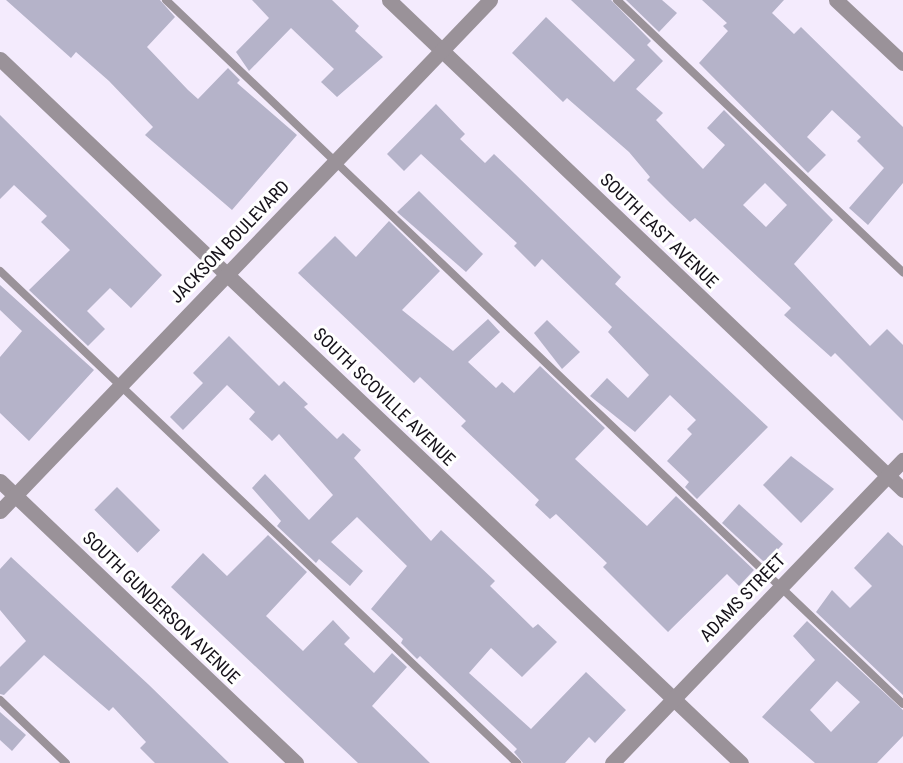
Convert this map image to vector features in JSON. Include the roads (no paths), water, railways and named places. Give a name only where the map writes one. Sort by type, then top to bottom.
[{"type":"street","name":"SOUTH EAST AVENUE","points":[[389,0],[903,490]]},
{"type":"street","name":"JACKSON BOULEVARD","points":[[0,511],[490,0]]},
{"type":"street","points":[[836,0],[903,63]]},
{"type":"street","name":"SOUTH SCOVILLE AVENUE","points":[[0,59],[741,763]]},
{"type":"street","name":"ADAMS STREET","points":[[612,763],[903,460]]},
{"type":"street","name":"SOUTH GUNDERSON AVENUE","points":[[0,481],[296,763]]},
{"type":"lane","points":[[165,0],[903,704]]},
{"type":"lane","points":[[617,0],[903,272]]},
{"type":"lane","points":[[0,271],[517,763]]},
{"type":"lane","points":[[0,700],[66,763]]}]
